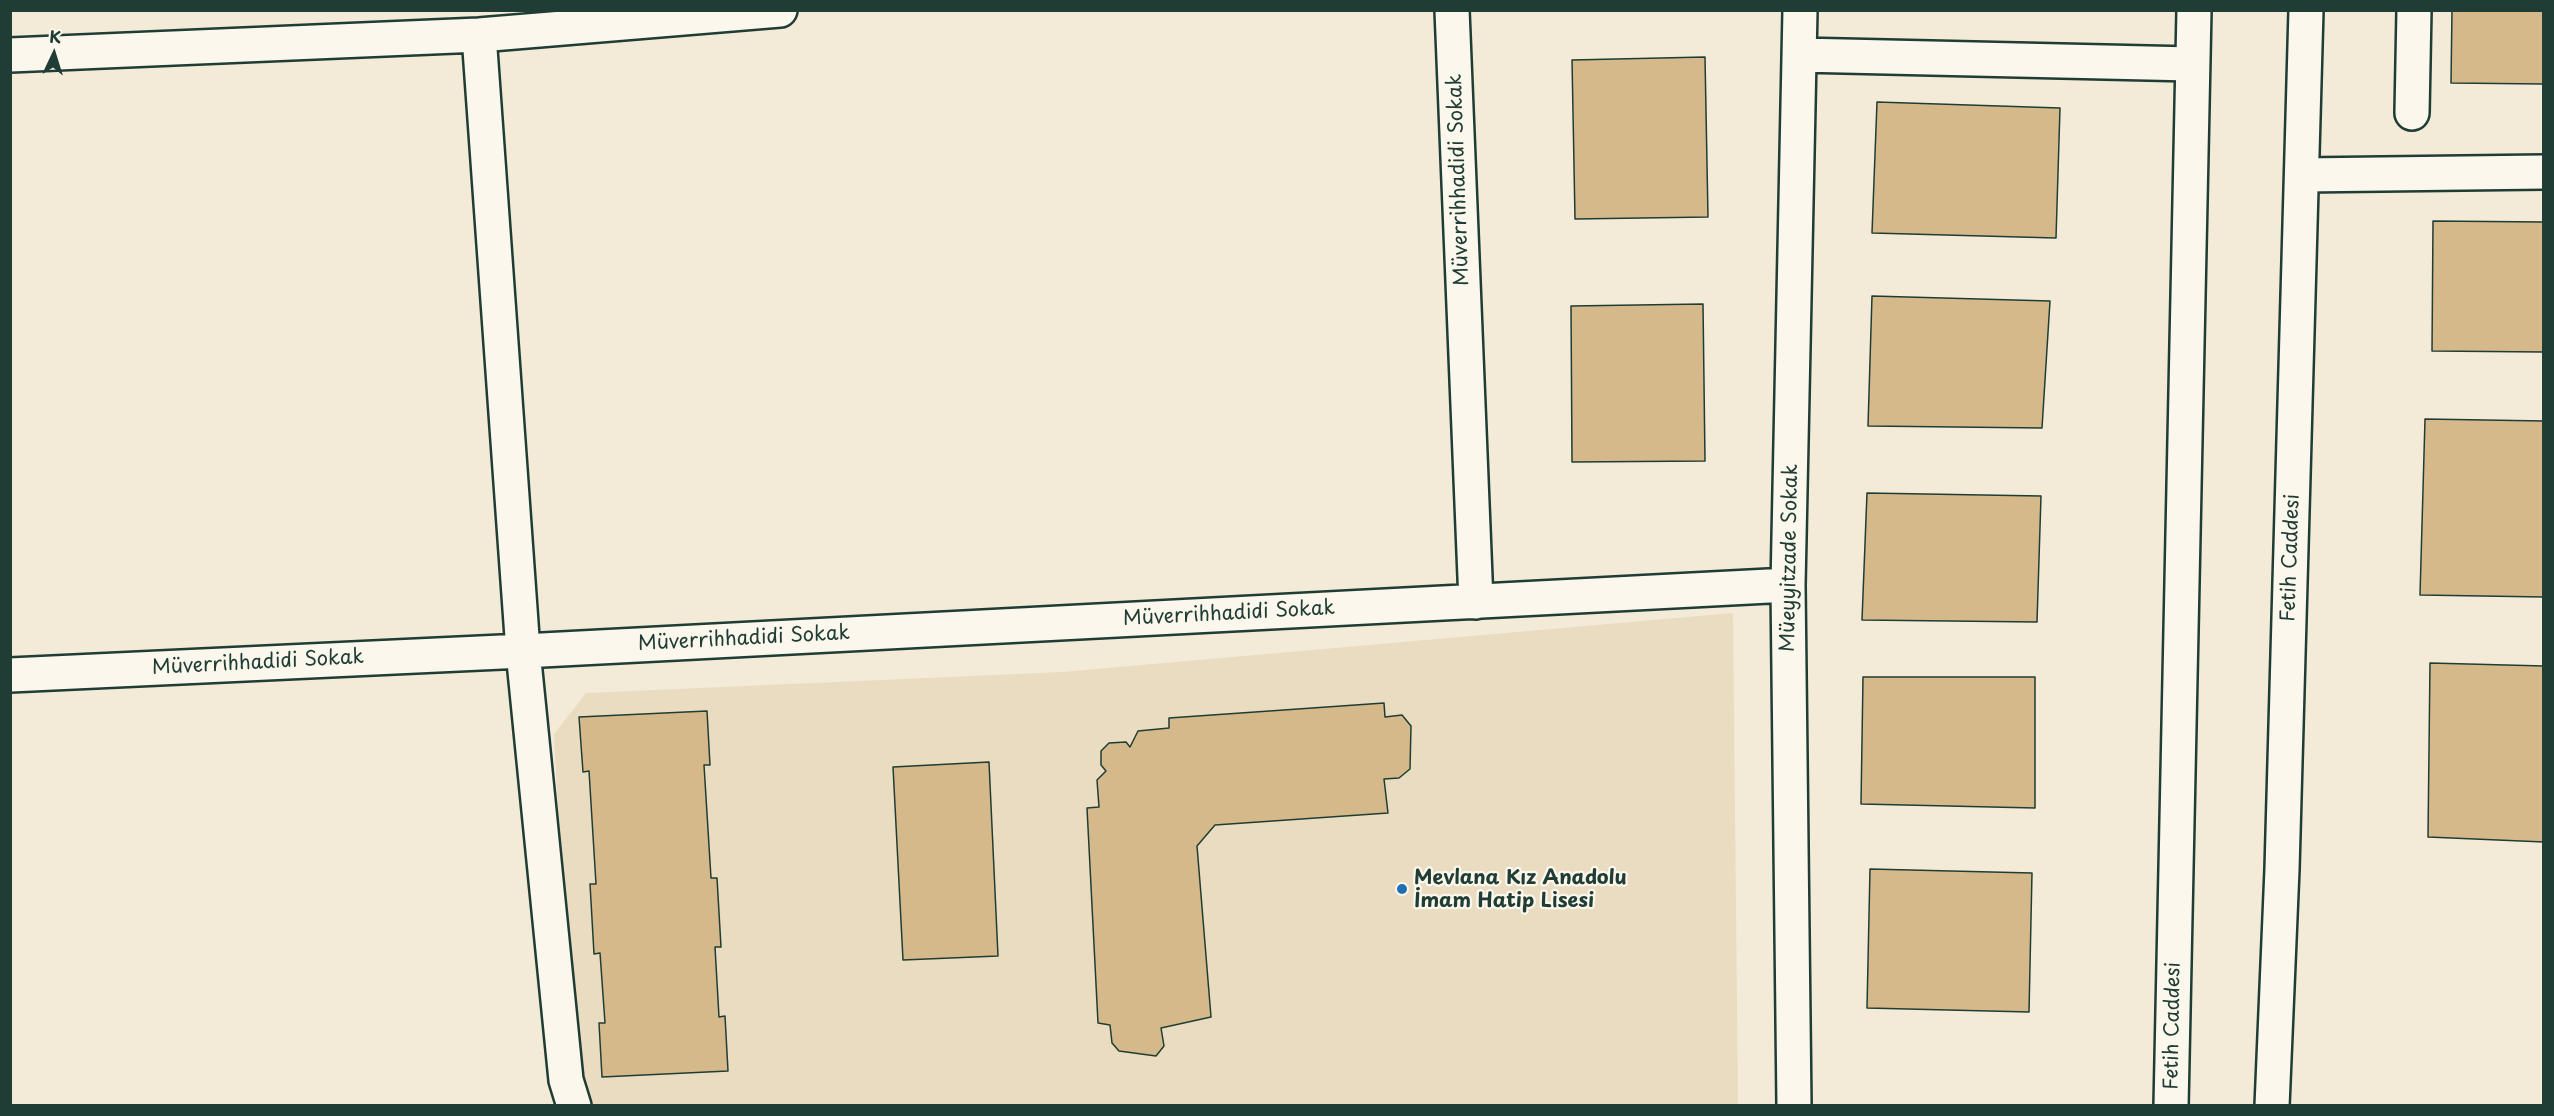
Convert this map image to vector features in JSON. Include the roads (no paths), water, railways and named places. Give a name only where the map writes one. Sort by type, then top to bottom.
[{"type":"street","points":[[10,55],[478,35],[712,13],[780,10]]},
{"type":"street","name":"Müverrihhadidi Sokak","points":[[1452,10],[1476,602]]},
{"type":"street","name":"Müeyyitzade Sokak","points":[[1794,1106],[1788,585],[1800,10]]},
{"type":"street","name":"Fetih Caddesi","points":[[2171,1106],[2194,10]]},
{"type":"street","name":"Fetih Caddesi","points":[[2272,1106],[2282,869],[2307,10]]},
{"type":"street","points":[[2412,113],[2414,10]]},
{"type":"street","points":[[478,35],[523,651],[566,1080],[574,1106]]},
{"type":"street","points":[[1800,55],[2192,64]]},
{"type":"street","points":[[2302,175],[2544,172]]},
{"type":"street","name":"Müverrihhadidi Sokak","points":[[10,675],[523,651],[1788,585]]},
{"type":"place","name":"Mevlana Kız Anadolu İmam Hatip Lisesi","points":[[1402,889]]}]
